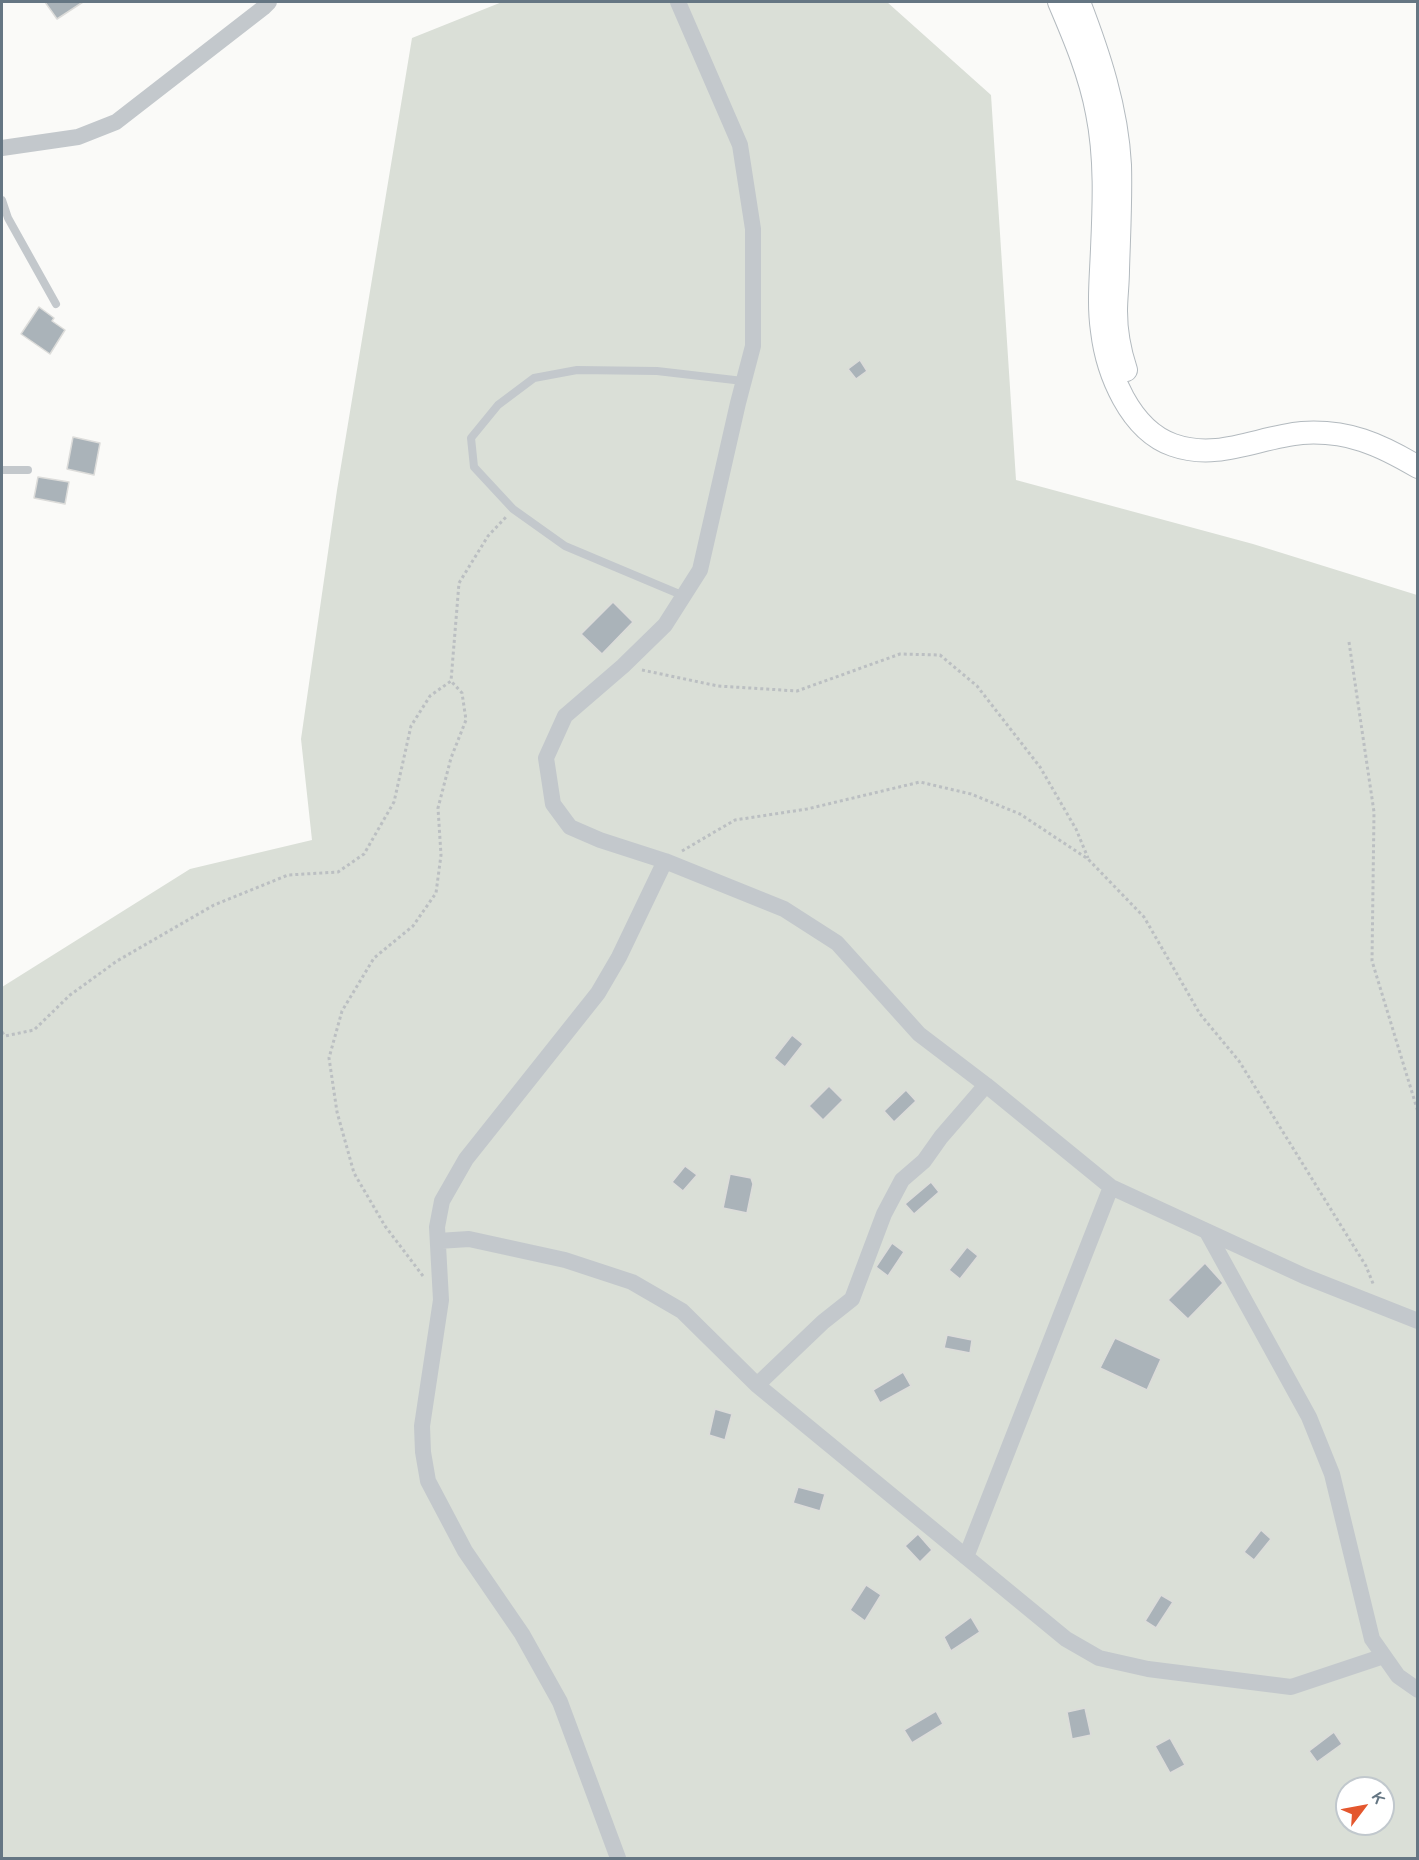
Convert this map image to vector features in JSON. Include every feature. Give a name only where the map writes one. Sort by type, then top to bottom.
[{"type":"main road","points":[[1059,2],[1078,51],[1097,113],[1103,202],[1101,330],[1108,364],[1134,414],[1149,431],[1164,442],[1192,450],[1203,452],[1243,446],[1301,433],[1346,434],[1374,444],[1418,467]]},
{"type":"main road","points":[[1079,2],[1105,79],[1116,130],[1120,166],[1116,313],[1122,357],[1127,372],[1146,407],[1158,420],[1173,429],[1200,437],[1222,435],[1297,419],[1321,418],[1347,420],[1372,427],[1418,450]]},
{"type":"street","points":[[2,148],[78,137],[116,122],[269,2]]},
{"type":"street","points":[[678,2],[740,145],[753,229],[753,346],[700,570],[665,625],[566,716],[546,758],[553,804],[570,827],[600,840],[665,861],[784,909],[837,943],[918,1034],[986,1085],[1111,1187],[1304,1276],[1418,1321]]},
{"type":"street","points":[[618,1858],[560,1702],[522,1634],[465,1551],[428,1480],[423,1452],[422,1426],[441,1300],[437,1227],[442,1202],[466,1159],[598,993],[619,957],[665,861]]},
{"type":"street","points":[[757,1385],[823,1322],[852,1299],[884,1214],[902,1179],[924,1161],[941,1137],[986,1085]]},
{"type":"street","points":[[966,1557],[1111,1187]]},
{"type":"street","points":[[1207,1232],[1313,1426],[1332,1474],[1372,1640],[1398,1676],[1418,1690]]},
{"type":"street","points":[[438,1241],[469,1239],[565,1260],[632,1281],[682,1311],[757,1385],[1066,1639],[1099,1658],[1148,1669],[1290,1687],[1384,1656]]},
{"type":"lane","points":[[2,200],[8,218],[56,304]]},
{"type":"lane","points":[[684,596],[565,546],[513,509],[474,467],[471,438],[498,405],[534,378],[577,370],[657,371],[743,381]]},
{"type":"lane","points":[[2,470],[28,470]]},
{"type":"path","points":[[441,1300],[385,1226],[354,1173],[337,1112],[329,1058],[342,1011],[374,958],[413,926],[436,893],[441,855],[438,808],[451,758],[466,720],[462,693],[451,681],[459,583],[488,536],[513,509]]},
{"type":"path","points":[[1349,642],[1374,812],[1372,961],[1418,1112]]},
{"type":"path","points":[[623,666],[718,686],[797,691],[900,654],[940,655],[977,686],[1041,767],[1076,829],[1088,859]]},
{"type":"path","points":[[2,1032],[5,1036],[34,1030],[70,995],[108,968],[214,905],[288,874],[338,872],[364,854],[394,802],[411,726],[430,696],[451,681]]},
{"type":"path","points":[[665,861],[735,820],[807,809],[920,782],[971,794],[1020,814],[1088,859],[1144,916],[1200,1014],[1239,1060],[1366,1266],[1382,1307]]},
{"type":"shaded area","points":[[502,2],[887,2],[991,95],[1016,480],[1253,544],[1417,595],[1417,1858],[2,1858],[2,987],[190,869],[312,840],[301,739],[337,490],[412,38]]},
{"type":"building","points":[[45,2],[83,2],[57,19]]},
{"type":"building","points":[[39,307],[54,318],[52,321],[65,330],[50,354],[21,334]]},
{"type":"building","points":[[860,360],[867,371],[856,379],[848,369]]},
{"type":"building","points":[[73,437],[100,443],[94,475],[67,469]]},
{"type":"building","points":[[38,477],[69,482],[65,504],[34,498]]},
{"type":"building","points":[[613,602],[633,622],[602,654],[581,634]]},
{"type":"building","points":[[792,1035],[803,1044],[785,1067],[774,1058]]},
{"type":"building","points":[[829,1086],[843,1100],[823,1120],[809,1106]]},
{"type":"building","points":[[906,1090],[916,1101],[894,1122],[884,1111]]},
{"type":"building","points":[[685,1166],[697,1175],[683,1191],[672,1182]]},
{"type":"building","points":[[730,1174],[751,1178],[753,1184],[747,1213],[723,1208]]},
{"type":"building","points":[[931,1182],[939,1192],[914,1214],[905,1204]]},
{"type":"building","points":[[892,1243],[904,1252],[888,1276],[876,1267]]},
{"type":"building","points":[[967,1247],[978,1256],[960,1279],[949,1270]]},
{"type":"building","points":[[1205,1263],[1223,1283],[1188,1319],[1168,1300]]},
{"type":"building","points":[[947,1335],[972,1340],[970,1353],[944,1348]]},
{"type":"building","points":[[1115,1338],[1161,1359],[1147,1390],[1100,1368]]},
{"type":"building","points":[[903,1372],[911,1386],[880,1403],[873,1390]]},
{"type":"building","points":[[715,1409],[732,1414],[725,1440],[709,1435]]},
{"type":"building","points":[[798,1487],[825,1494],[820,1511],[793,1503]]},
{"type":"building","points":[[1261,1530],[1271,1539],[1254,1560],[1244,1552]]},
{"type":"building","points":[[918,1534],[932,1550],[920,1562],[905,1546]]},
{"type":"building","points":[[866,1585],[881,1595],[865,1621],[850,1610]]},
{"type":"building","points":[[1161,1595],[1173,1602],[1156,1628],[1145,1621]]},
{"type":"building","points":[[971,1617],[980,1632],[951,1651],[944,1637]]},
{"type":"building","points":[[1085,1708],[1091,1735],[1072,1739],[1067,1712]]},
{"type":"building","points":[[936,1711],[943,1724],[912,1743],[904,1730]]},
{"type":"building","points":[[1334,1732],[1342,1744],[1317,1762],[1309,1751]]},
{"type":"building","points":[[1170,1738],[1185,1765],[1170,1773],[1155,1746]]}]
